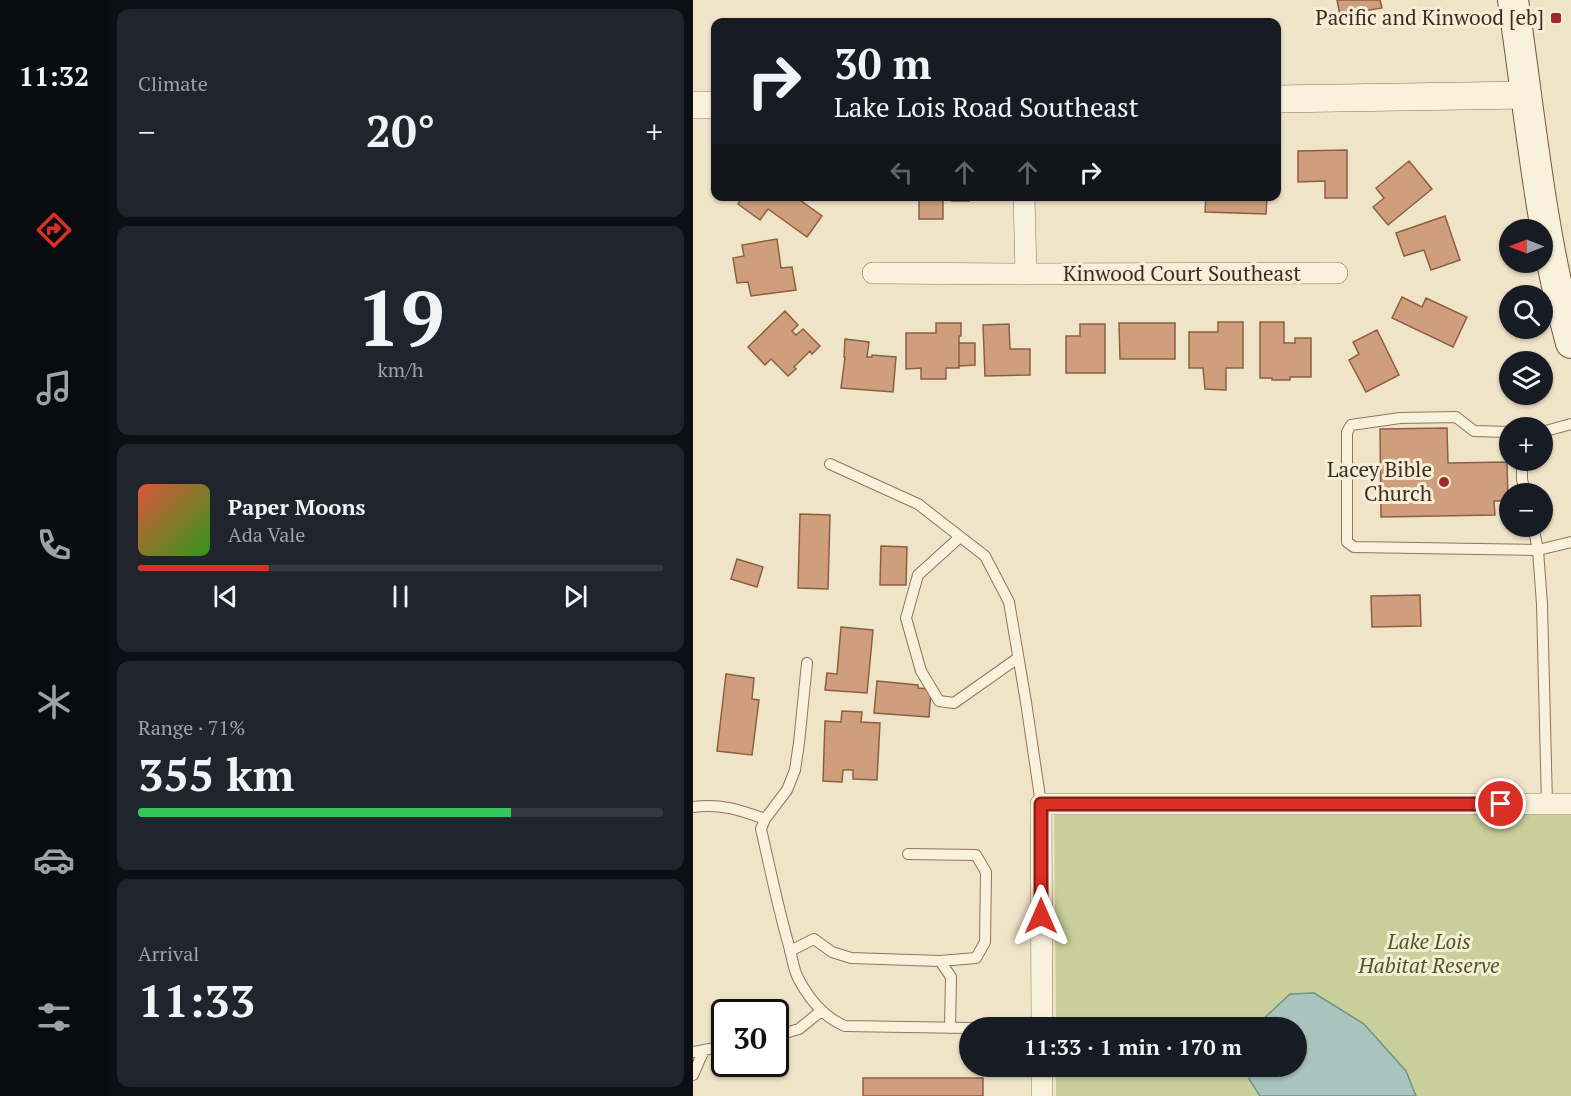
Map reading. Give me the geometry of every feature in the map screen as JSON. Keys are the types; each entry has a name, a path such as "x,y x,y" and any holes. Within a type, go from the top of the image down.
{"main road":[{"path":"1513,0 1555,281 1571,343"}],"street":[{"path":"1281,99 1526,95"},
{"path":"693,105 711,105"},
{"path":"1025,201 1026,274"},
{"name":"Kinwood Court Southeast","path":"873,273 1337,273"},
{"path":"1042,1017 1041,804 1571,804"},
{"path":"1042,1077 1042,1096"}],"lane":[{"path":"1499,432 1474,431 1456,417 1400,418 1351,425 1347,432 1347,542 1354,547 1538,550 1571,542"},
{"path":"1553,429 1571,424"},
{"path":"830,464 918,504 985,556 1009,602 1041,804"},
{"path":"960,537 918,575 911,594 906,618 921,671 939,701 954,703 1018,658"},
{"path":"1535,537 1542,604 1547,804"},
{"path":"807,663 795,770 787,790 765,819 761,829 797,976 821,1011 833,1021 845,1026 959,1028"},
{"path":"693,807 731,807 765,819"},
{"path":"790,951 814,939 832,952 851,958 940,961 977,958 985,942 986,872 977,855 908,854"},
{"path":"940,961 951,977 950,1028"},
{"path":"789,1032 799,1029 821,1011"},
{"path":"693,1075 699,1051"}],"green space":[{"name":"Lake Lois Habitat Reserve","path":"1571,809 1571,1096 1056,1096 1056,1077 1307,1077 1307,1017 1056,1017 1054,814"}],"water":[{"path":"1314,993 1364,1024 1406,1071 1416,1096 1260,1096 1249,1077 1307,1077 1307,1017 1265,1017 1290,994"}],"building":[{"path":"1337,0 1380,0 1382,8 1340,15"},
{"path":"1347,150 1347,198 1325,198 1325,181 1298,182 1298,151"},
{"path":"1409,161 1432,189 1388,225 1373,207 1384,198 1376,188"},
{"path":"740,201 801,201 822,216 807,237 768,209 760,220 738,204"},
{"path":"919,201 943,201 943,219 919,219"},
{"path":"1206,201 1267,201 1266,214 1205,212"},
{"path":"1445,216 1460,260 1431,270 1424,250 1404,256 1396,233"},
{"path":"777,239 781,268 792,267 796,290 751,296 748,282 737,283 733,258 744,256 742,245"},
{"path":"1402,297 1422,307 1426,298 1467,317 1453,347 1392,318"},
{"path":"785,311 798,325 792,331 796,335 803,329 820,346 812,354 810,351 788,376 771,359 765,365 748,347"},
{"path":"1218,322 1243,322 1243,368 1226,368 1226,390 1205,389 1203,368 1189,368 1189,332 1218,332"},
{"path":"1260,322 1284,322 1284,343 1295,343 1295,338 1311,338 1311,377 1290,377 1290,380 1260,378"},
{"path":"936,323 961,323 959,368 946,368 946,379 921,379 921,368 906,369 906,333 936,333"},
{"path":"1119,323 1175,323 1175,359 1120,359"},
{"path":"1009,324 1010,349 1030,349 1030,375 985,376 983,325"},
{"path":"1080,324 1105,324 1105,373 1066,373 1066,336 1080,336"},
{"path":"1377,330 1399,375 1366,392 1349,360 1359,354 1353,342"},
{"path":"845,339 869,342 867,357 872,357 872,355 896,357 893,392 841,388"},
{"path":"959,343 975,343 975,365 959,366"},
{"name":"Lacey Bible Church","path":"1447,428 1448,463 1499,462 1499,471 1507,471 1508,483 1499,483 1499,501 1494,501 1495,515 1381,517 1380,429"},
{"path":"800,514 830,515 828,589 798,588"},
{"path":"881,546 907,547 906,585 880,585"},
{"path":"737,559 763,567 757,587 731,579"},
{"path":"1420,595 1421,626 1372,627 1371,596"},
{"path":"841,627 873,630 867,693 825,690 827,673 837,674"},
{"path":"726,674 754,678 752,699 759,700 752,755 717,751"},
{"path":"877,681 918,685 918,688 931,689 929,717 874,713"},
{"path":"842,711 862,712 861,722 880,723 877,780 853,779 853,770 843,770 842,782 823,781 825,721 841,722"},
{"path":"863,1078 983,1078 983,1096 863,1096"}],"place":[{"name":"Pacific and Kinwood [eb]","path":"1556,18"},
{"name":"Lacey Bible Church","path":"1444,482"}],"route":[{"path":"1041,916 1041,804 1501,804"}]}
